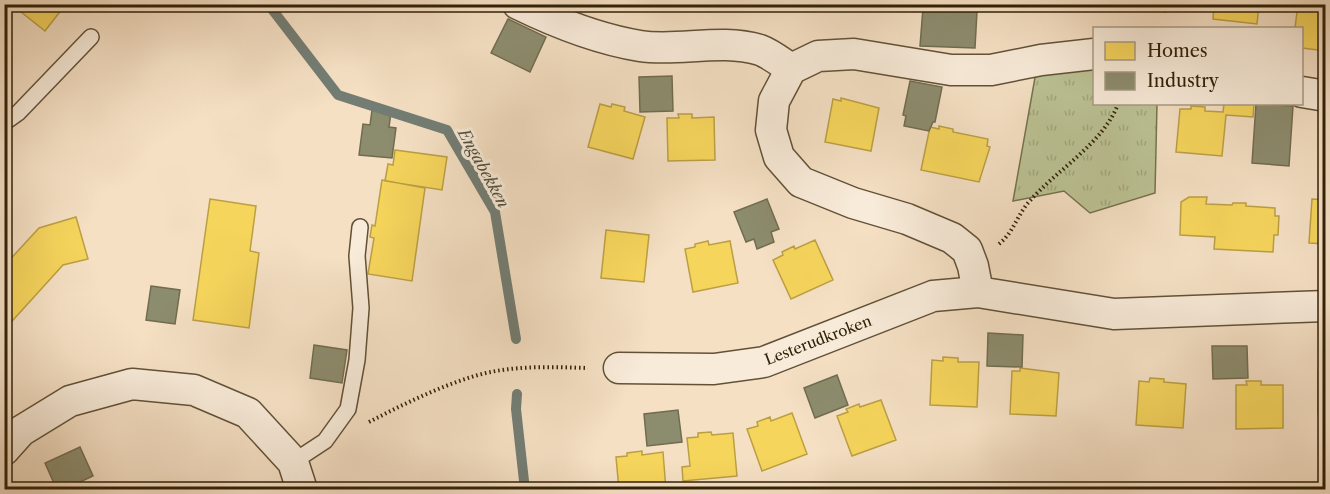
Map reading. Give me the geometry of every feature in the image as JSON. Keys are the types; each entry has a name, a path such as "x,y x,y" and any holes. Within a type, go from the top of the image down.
{"street":[{"path":"518,4 596,37 642,46 731,45 761,51 791,69"},
{"path":"976,279 967,250 952,238 907,219 852,203 801,183 779,158 771,130 774,100 791,69 818,56 854,54 951,70 990,70 1041,60 1093,54"},
{"path":"1303,92 1326,96"},
{"name":"Lesterudkroken","path":"619,368 714,369 764,362 976,279 1114,314 1326,306"},
{"path":"4,450 21,431 70,401 132,384 195,390 248,414 298,476"}],"lane":[{"path":"4,123 18,112 91,37"},
{"path":"298,476 348,409 357,360 361,308 357,256 360,227"}],"path":[{"path":"976,279 1008,237 1028,203 1073,161 1113,118 1118,105"},
{"path":"335,429 365,424 415,398 479,375 534,367 619,368"}],"green space":[{"path":"1093,62 1093,105 1157,105 1155,193 1090,213 1064,191 1013,201 1036,72"}],"building: Homes":[{"path":"11,4 66,4 45,31"},
{"path":"1123,4 1167,4 1166,12"},
{"path":"1214,4 1259,4 1257,24 1213,19"},
{"path":"1298,4 1326,4 1326,51 1303,48 1303,27 1295,27"},
{"path":"841,98 879,108 871,151 825,142 833,99 841,101"},
{"path":"600,104 625,107 624,111 645,117 633,159 588,147"},
{"path":"1224,105 1254,105 1253,117 1226,115 1222,156 1176,152 1180,109 1191,109 1191,106 1205,107 1205,111 1223,112"},
{"path":"678,114 692,114 692,118 714,117 715,160 668,161 667,118 679,118"},
{"path":"939,126 953,129 953,132 988,139 987,146 990,147 979,182 921,170 930,127 939,129"},
{"path":"395,150 447,157 442,190 385,181 388,164 393,165"},
{"path":"382,180 425,188 412,281 368,274 374,238 370,237 372,225 375,226"},
{"path":"1189,197 1207,197 1206,204 1246,203 1246,206 1275,208 1275,216 1279,216 1278,235 1274,235 1273,252 1214,249 1215,237 1180,235 1181,202"},
{"path":"210,199 256,206 250,251 259,253 249,328 193,320"},
{"path":"1312,199 1326,200 1326,244 1309,243"},
{"path":"76,217 88,259 63,265 4,330 4,266 39,228"},
{"path":"606,230 649,235 644,282 601,278"},
{"path":"815,240 833,280 791,299 773,260 794,246 795,249"},
{"path":"708,241 709,245 730,241 738,283 693,292 685,249"},
{"path":"943,357 958,358 958,362 979,362 977,407 930,405 932,360 943,361"},
{"path":"1020,368 1059,373 1056,416 1010,414 1012,371 1020,371"},
{"path":"1318,370 1326,370 1326,414 1318,414"},
{"path":"1150,378 1186,384 1183,428 1136,425 1139,381 1149,382"},
{"path":"1246,381 1261,381 1261,385 1283,385 1283,428 1236,429 1236,385 1247,385"},
{"path":"881,400 896,440 852,456 837,416 848,412 846,409 859,404 860,407"},
{"path":"792,413 807,454 762,471 747,429 758,426 757,422 770,417 771,421"},
{"path":"711,432 712,435 733,433 737,476 683,481 682,467 690,466 687,438 698,437 698,433"},
{"path":"642,451 642,455 663,452 666,490 619,490 616,457"}],"building: Industry":[{"path":"923,8 977,11 975,48 920,46"},
{"path":"508,19 546,37 530,72 491,53"},
{"path":"672,76 673,111 640,112 639,77"},
{"path":"910,81 942,87 935,122 929,131 904,126 906,116 903,115"},
{"path":"1256,105 1293,106 1289,166 1252,163"},
{"path":"372,110 391,113 389,127 396,128 392,158 359,155 363,124 370,125"},
{"path":"767,199 779,229 771,232 774,242 757,249 754,239 746,242 734,212"},
{"path":"151,286 180,290 175,324 146,320"},
{"path":"988,333 1023,335 1022,367 987,366"},
{"path":"314,345 347,350 342,383 310,378"},
{"path":"1212,346 1247,346 1248,378 1213,379"},
{"path":"837,375 848,405 815,418 804,388"},
{"path":"678,410 682,442 647,446 644,414"},
{"path":"80,447 93,476 63,490 57,490 45,463"}],"waterway":[{"name":"Engabekken","path":"268,4 338,95 447,130 495,212 516,339"},
{"name":"Engabekken","path":"517,394 516,409 525,490"}]}
